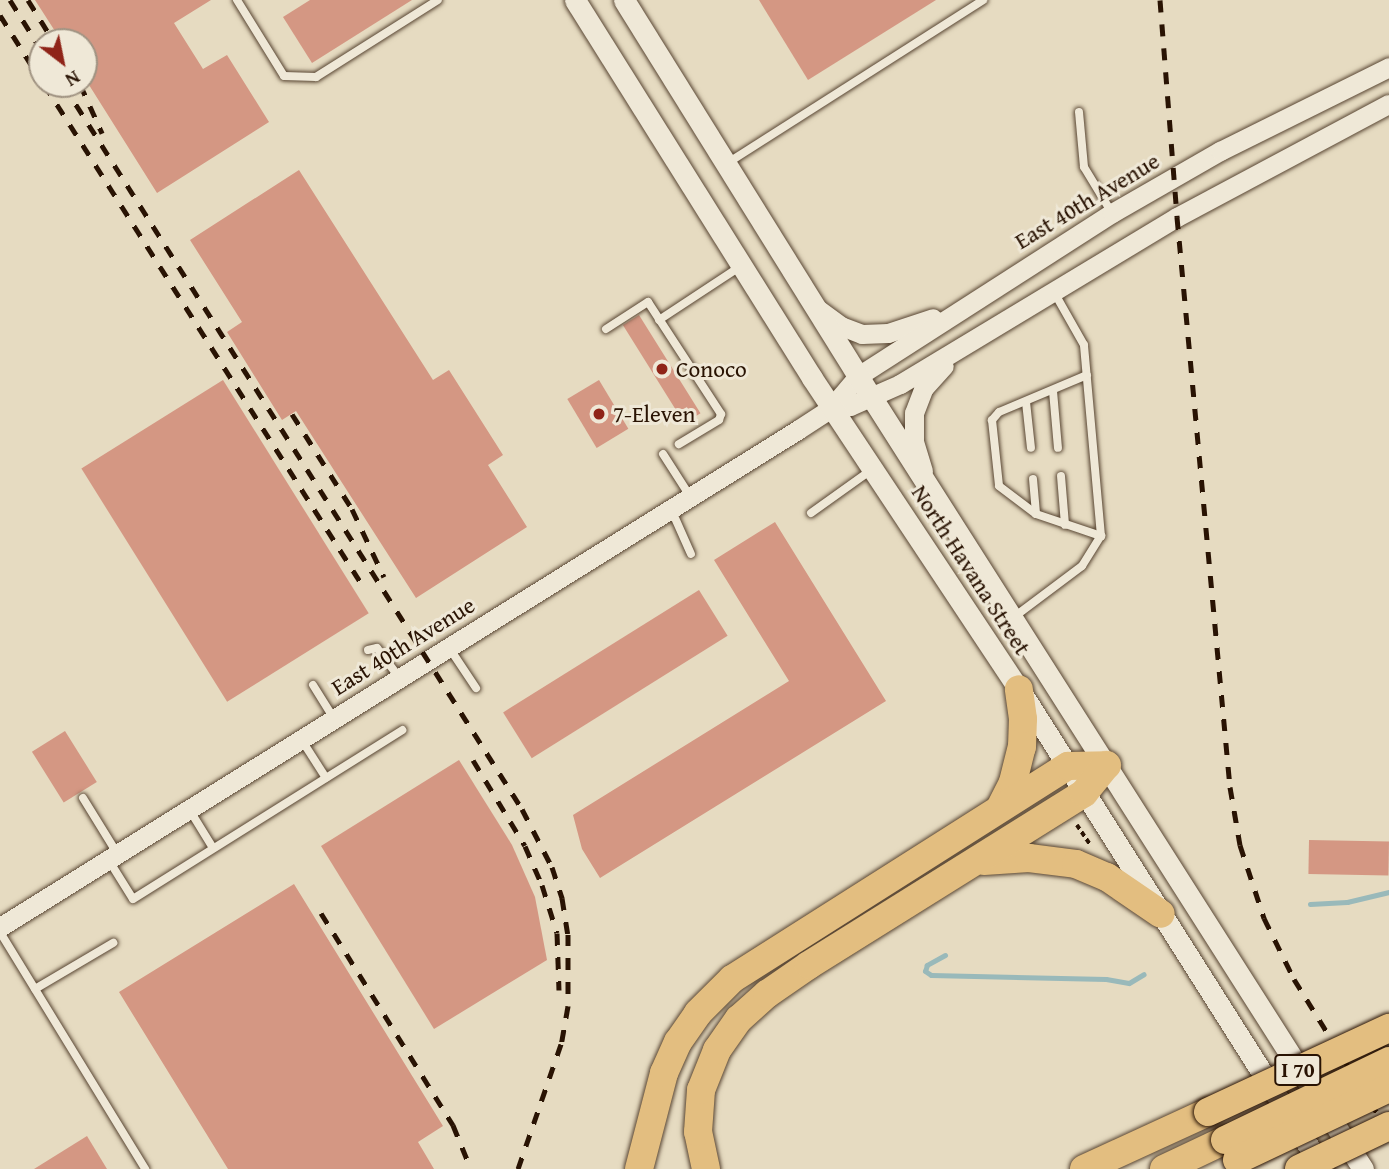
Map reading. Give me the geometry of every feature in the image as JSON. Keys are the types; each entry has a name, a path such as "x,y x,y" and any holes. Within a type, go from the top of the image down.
{"highway":[{"path":"1000,808 1013,782 1022,747 1023,719 1018,690"},
{"path":"639,1169 664,1073 678,1042 715,995 761,960 1068,766 1107,765"},
{"path":"706,1169 698,1132 701,1090 717,1050 739,1019 798,973 977,861 1078,805 1107,765"},
{"path":"977,861 1037,858 1076,864 1122,885 1161,915"},
{"name":"I 70","path":"1084,1169 1389,1028"},
{"path":"1227,1156 1389,1062"},
{"path":"1164,1169 1227,1156 1389,1088"},
{"path":"1299,1169 1389,1126"}],"main road":[{"name":"North Havana Street","path":"575,0 831,408 1068,766 1078,805 1161,915 1323,1169"},
{"name":"North Havana Street","path":"624,0 930,490 1014,617 1363,1169"}],"street":[{"name":"East 40th Avenue","path":"0,929 831,408 858,376 1112,213 1220,151 1389,67"},
{"name":"East 40th Avenue","path":"831,408 850,406 872,398 969,345 1209,199 1389,104"},
{"path":"815,306 841,327 862,334 888,333 964,307"},
{"path":"930,490 914,441 914,414 923,389 930,379 969,345"}],"lane":[{"path":"237,0 284,76 316,77 438,0"},
{"path":"726,164 984,0"},
{"path":"1079,111 1084,167 1112,213"},
{"path":"659,320 741,266"},
{"path":"1014,617 1082,566 1101,536 1084,345 1054,292"},
{"path":"606,329 646,303 721,415 719,421 679,444"},
{"path":"1087,376 999,412 992,421 999,486 1036,514 1101,536"},
{"path":"1053,391 1058,448"},
{"path":"1026,402 1031,448"},
{"path":"663,454 691,497"},
{"path":"811,513 873,469"},
{"path":"1060,476 1065,525"},
{"path":"1033,479 1036,514"},
{"path":"671,509 691,554"},
{"path":"448,646 475,688"},
{"path":"368,650 377,648 399,677"},
{"path":"313,685 334,718"},
{"path":"83,798 133,899 401,730"},
{"path":"301,738 326,778"},
{"path":"189,809 213,848"},
{"path":"0,929 145,1169"},
{"path":"35,989 113,943"}],"path":[{"path":"1078,805 1091,846"}],"building":[{"path":"35,0 211,0 174,23 203,69 227,55 269,122 157,193 97,98 98,28 53,28"},
{"path":"310,0 412,0 312,63 283,17"},
{"path":"759,0 936,0 808,80"},
{"path":"299,170 433,380 449,370 503,455 488,465 527,527 416,598 296,411 282,420 227,332 242,322 190,240"},
{"name":"Conoco","path":"639,315 700,413 684,423 623,325"},
{"path":"223,380 369,613 227,702 81,468"},
{"name":"7-Eleven","path":"599,380 628,429 597,448 567,399"},
{"path":"775,522 886,701 600,878 582,849 573,815 789,681 714,560"},
{"path":"699,590 728,636 532,758 503,712"},
{"path":"65,731 97,782 64,803 32,752"},
{"path":"459,760 512,845 535,897 547,960 434,1029 321,846"},
{"path":"1309,840 1389,841 1388,875 1308,874"},
{"path":"294,884 443,1126 418,1142 434,1169 228,1169 119,992"},
{"path":"87,1136 107,1169 34,1169"}],"waterway":[{"path":"1310,904 1347,902 1389,892"},
{"path":"945,955 927,965 925,971 931,975 1106,979 1129,983 1144,974"}],"railway":[{"path":"10,0 28,29"},
{"path":"28,0 45,28"},
{"path":"1160,0 1177,217 1230,787 1240,845 1264,918 1294,979 1389,1132"},
{"path":"0,15 28,60"},
{"path":"53,98 361,583"},
{"path":"72,98 522,809 552,867 562,898 568,934 568,1006 561,1044 518,1169"},
{"path":"86,98 102,133"},
{"path":"292,414 352,509 384,577"},
{"path":"473,760 525,846 542,885 557,933 559,990"},
{"path":"321,913 453,1125 471,1169"}],"place":[{"name":"Conoco","path":"662,369"},
{"name":"7-Eleven","path":"599,414"}]}
